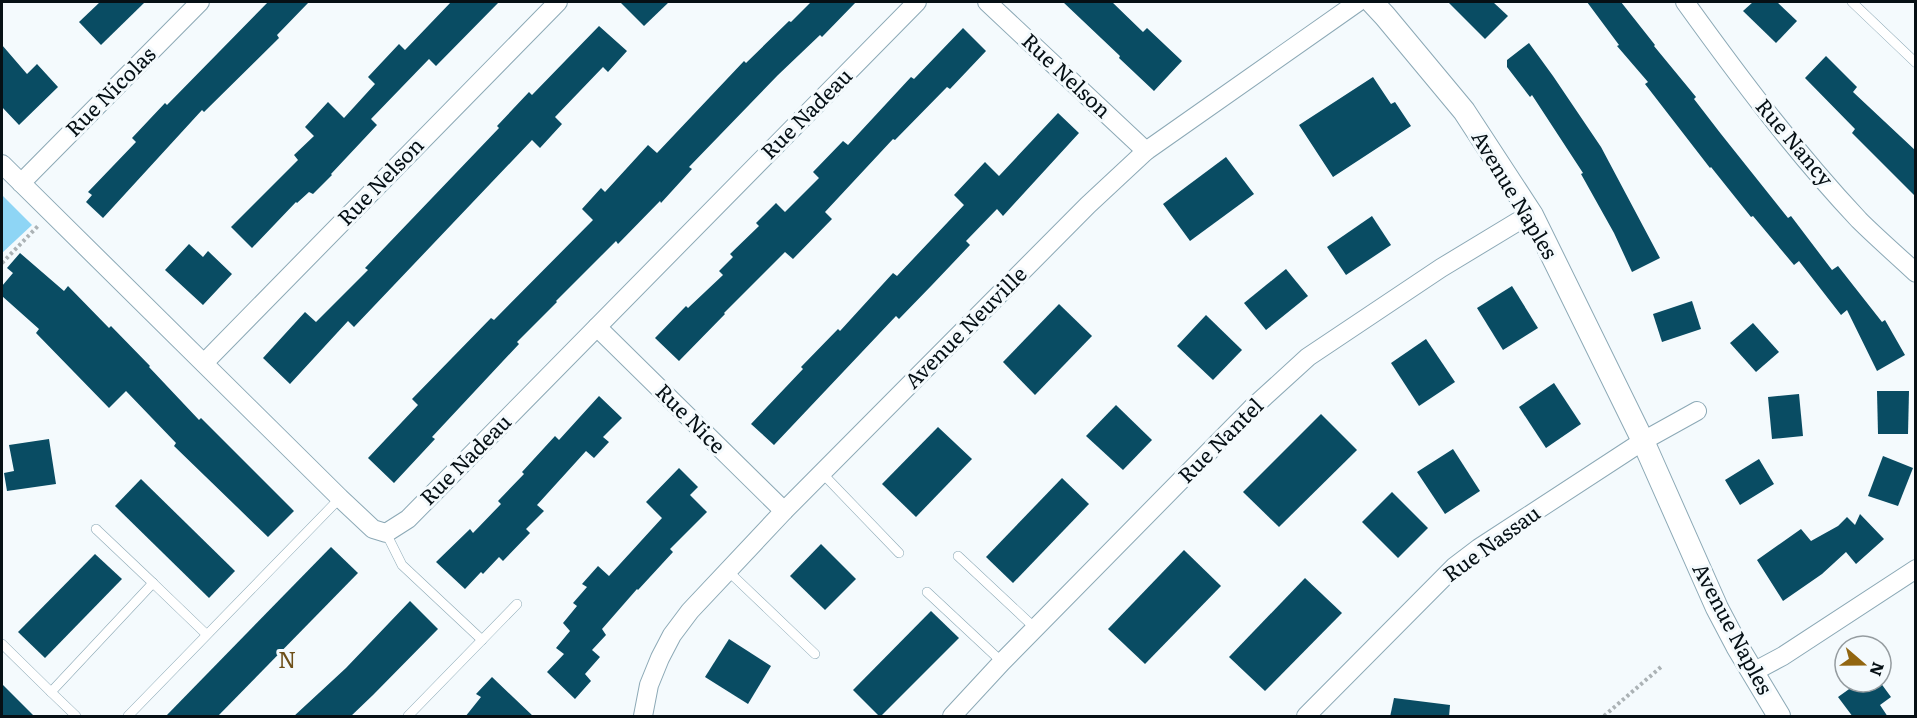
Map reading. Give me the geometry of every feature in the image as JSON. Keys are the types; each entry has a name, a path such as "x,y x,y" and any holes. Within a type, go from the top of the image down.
{"street":[{"name":"Rue Nicolas","path":"21,183 199,2"},
{"name":"Rue Nelson","path":"204,363 558,2"},
{"name":"Rue Nadeau","path":"386,533 408,519 917,2"},
{"name":"Rue Nelson","path":"987,2 1146,151"},
{"name":"Avenue Neuville","path":"643,717 650,686 672,635 690,611 784,511 1088,205 1146,151 1358,2"},
{"name":"Avenue Naples","path":"1371,2 1464,111 1532,215 1642,441 1703,580 1728,629 1779,717"},
{"name":"Rue Nancy","path":"1685,2 1796,149 1860,220 1916,273"},
{"path":"2,164 340,498 373,529 386,533"},
{"name":"Rue Nantel","path":"952,717 1002,662 1251,409 1308,357 1441,268 1532,215"},
{"name":"Rue Nice","path":"597,327 784,511"},
{"path":"1642,441 1696,411"},
{"name":"Rue Nassau","path":"1306,717 1454,567 1479,548 1642,441"},
{"path":"1753,672 1783,656 1916,569"}],"lane":[{"path":"1852,2 1916,63"},
{"path":"822,473 899,553"},
{"path":"128,717 340,498"},
{"path":"96,529 206,634"},
{"path":"386,533 402,565 482,640"},
{"path":"958,556 1036,628"},
{"path":"728,571 815,654"},
{"path":"51,692 153,583"},
{"path":"927,592 1002,662"},
{"path":"408,717 517,604"},
{"path":"2,644 76,717"}],"path":[{"path":"2,262 38,226 49,211"},
{"path":"1604,717 1661,667"}],"shaded area":[{"path":"2,195 32,225 2,253"}],"building":[{"path":"100,2 145,2 101,45 79,22"},
{"path":"268,2 309,2 277,35 279,38 204,112 202,110 103,218 86,202 92,195 88,192 136,142 132,138 165,103 167,105"},
{"path":"451,2 499,2 436,66 429,59 371,119 377,125 332,175 313,194 309,192 296,202 252,248 231,227 298,160 294,155 314,136 305,127 328,102 344,118 375,84 368,77 399,44 405,50"},
{"path":"620,2 669,2 644,26"},
{"path":"811,2 856,2 822,37 820,35 778,75 689,167 692,169 661,203 660,201 618,244 616,241 556,301 432,437 435,439 394,483 368,458 418,405 412,399 491,318 494,320 593,220 582,209 601,188 605,192 648,145 657,153 744,61 746,63"},
{"path":"1063,2 1112,2 1143,32 1147,28 1182,61 1154,91"},
{"path":"1448,2 1493,2 1508,16 1485,39"},
{"path":"1587,2 1621,2 1788,218 1791,216 1832,270 1838,266 1882,322 1885,320 1905,355 1877,371 1847,310 1841,315 1799,261 1794,265 1753,216 1751,217 1645,84 1648,82 1617,46 1619,45"},
{"path":"1753,2 1777,2 1797,21 1776,43 1743,11"},
{"path":"599,26 627,51 608,72 603,67 555,117 562,124 540,148 532,140 354,327 348,321 290,384 263,358 305,312 316,322 368,270 365,268 499,128 497,126 529,92 532,95"},
{"path":"963,28 986,51 950,89 947,87 895,140 893,139 825,212 832,219 793,259 785,252 679,361 655,338 686,306 688,308 723,275 719,271 733,257 730,254 759,226 756,223 776,203 785,212 819,178 813,172 843,141 848,145 911,77 914,79"},
{"path":"1529,43 1601,147 1660,258 1632,272 1614,233 1581,174 1583,173 1532,95 1530,97 1507,67 1507,60"},
{"path":"2,45 27,74 37,64 58,87 19,125 2,107"},
{"path":"1826,56 1857,87 1853,92 1916,151 1916,197 1852,133 1855,129 1805,78"},
{"path":"1373,77 1391,104 1395,102 1411,126 1333,177 1299,125"},
{"path":"1058,113 1079,133 1003,216 997,209 966,241 970,245 899,319 896,316 774,445 751,424 803,369 801,367 838,329 840,331 893,273 897,276 964,205 954,195 985,162 999,176"},
{"path":"1226,157 1254,194 1190,241 1163,204"},
{"path":"1372,216 1391,245 1346,275 1327,247"},
{"path":"189,244 203,257 208,251 232,274 203,305 165,270"},
{"path":"20,253 64,291 68,286 109,328 111,326 199,420 201,418 294,511 268,537 174,446 176,443 126,391 109,408 36,333 39,329 2,296 2,286 13,273 7,268"},
{"path":"1286,269 1308,296 1266,330 1244,303"},
{"path":"1512,286 1538,328 1503,350 1477,308"},
{"path":"1692,301 1701,329 1662,342 1653,314"},
{"path":"1059,304 1092,336 1035,395 1003,362"},
{"path":"1206,315 1242,350 1213,380 1177,346"},
{"path":"1753,323 1779,352 1756,372 1730,343"},
{"path":"1426,339 1455,382 1419,406 1391,363"},
{"path":"1554,383 1581,424 1546,448 1519,407"},
{"path":"1877,391 1909,391 1908,434 1878,434"},
{"path":"1799,394 1803,436 1772,439 1768,397"},
{"path":"599,396 622,418 603,437 609,442 594,458 586,451 537,505 544,511 526,529 530,533 503,561 499,557 465,589 436,562 470,529 473,533 501,504 498,501 555,436 559,440"},
{"path":"1116,405 1152,440 1123,470 1086,436"},
{"path":"1321,414 1357,450 1279,527 1243,492"},
{"path":"938,427 972,459 916,517 882,484"},
{"path":"49,439 56,484 7,491 4,473 14,471 9,445"},
{"path":"1453,449 1480,491 1445,514 1417,472"},
{"path":"1883,456 1913,468 1898,506 1868,496"},
{"path":"1759,459 1774,484 1740,505 1725,480"},
{"path":"679,468 698,487 690,495 707,512 670,549 673,552 602,629 606,635 592,650 600,657 585,674 591,681 575,699 547,672 564,654 556,648 570,631 563,623 577,606 573,603 587,587 582,584 598,566 609,576 662,518 646,502"},
{"path":"1062,478 1089,504 1013,583 986,557"},
{"path":"141,479 235,571 209,598 115,506"},
{"path":"1392,492 1428,528 1398,558 1362,522"},
{"path":"1860,514 1884,539 1856,564 1846,552 1822,574 1783,601 1757,560 1801,529 1811,541 1838,526 1847,517 1855,525"},
{"path":"821,544 856,579 825,610 790,576"},
{"path":"331,547 358,573 217,717 165,717"},
{"path":"1184,550 1221,586 1145,664 1108,629"},
{"path":"95,554 122,579 45,658 18,632"},
{"path":"1305,578 1342,613 1265,691 1229,657"},
{"path":"410,601 438,629 373,695 350,717 293,717 346,668"},
{"path":"931,611 959,638 880,717 853,690"},
{"path":"729,639 771,666 748,704 705,677"},
{"path":"492,677 534,717 465,717 481,697 476,694"},
{"path":"2,684 35,717 2,717"},
{"path":"1842,694 1889,694 1891,697 1880,705 1888,717 1853,717 1838,697"},
{"path":"1394,698 1450,705 1449,717 1390,717"}],"district":[{"name":"N","path":"288,660"}]}
